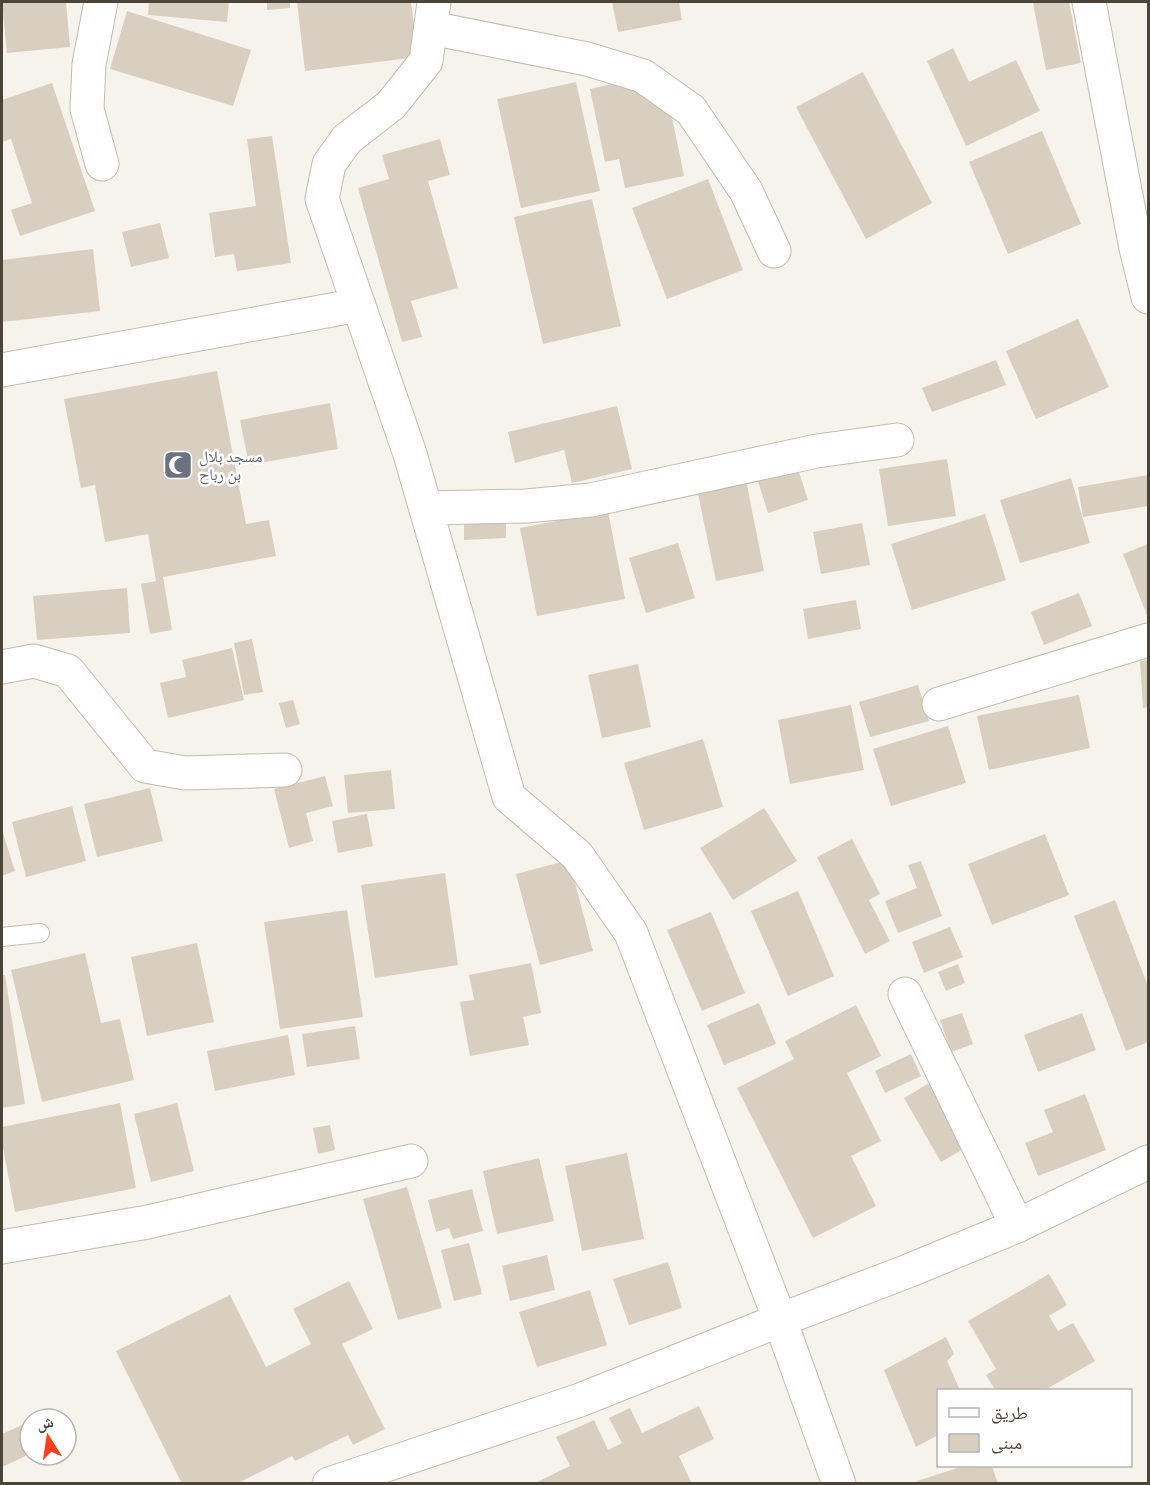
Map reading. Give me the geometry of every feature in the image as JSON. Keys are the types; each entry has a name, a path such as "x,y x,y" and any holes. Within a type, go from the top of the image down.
{"street":[{"path":"101,2 89,64 87,109 102,164"},
{"path":"1089,2 1136,248 1149,297"},
{"path":"774,251 746,190 691,110 643,76 432,15 426,61 391,105 347,139 329,164 322,200 410,454 509,797 577,855 631,933 780,1320 839,1484"},
{"path":"2,370 359,305"},
{"path":"426,508 526,506 591,500 817,451 897,440"},
{"path":"939,704 1149,640"},
{"path":"2,667 34,661 68,671 145,766 185,773 285,770"},
{"path":"905,994 1017,1226"},
{"path":"2,1247 148,1222 411,1161"},
{"path":"329,1484 580,1400 1017,1226 1149,1162"}],"lane":[{"path":"2,937 40,933"}],"building":[{"path":"2,2 66,2 70,47 7,53"},
{"path":"149,2 229,2 227,22 148,15"},
{"path":"267,2 290,2 290,8 267,10"},
{"path":"297,2 411,2 418,57 305,71"},
{"path":"612,2 679,2 682,20 618,32"},
{"path":"1069,2 1081,63 1046,70 1033,3"},
{"path":"127,11 251,50 233,106 110,69"},
{"path":"953,48 969,82 1016,60 1040,111 966,146 927,61"},
{"path":"863,72 932,203 866,239 796,107"},
{"path":"625,81 671,112 684,176 625,188 619,159 605,162 590,89"},
{"path":"576,82 600,191 521,208 497,99"},
{"path":"52,83 95,211 20,236 11,210 32,203 11,139 2,142 2,100"},
{"path":"1042,131 1081,224 1008,254 969,162"},
{"path":"272,136 291,263 237,271 234,254 215,257 209,213 256,206 247,139"},
{"path":"440,139 450,175 428,181 458,288 411,301 422,337 402,342 358,188 389,179 382,155"},
{"path":"708,179 743,270 667,299 632,208"},
{"path":"592,199 621,326 543,344 514,217"},
{"path":"160,223 169,258 131,267 122,232"},
{"path":"93,249 100,311 2,322 2,260"},
{"path":"1078,319 1109,387 1036,419 1006,351"},
{"path":"996,360 1006,385 932,412 922,388"},
{"path":"217,371 246,524 269,520 276,556 163,577 172,630 150,634 141,584 156,581 148,534 105,542 95,485 81,488 64,399"},
{"path":"330,403 338,449 249,465 240,420"},
{"path":"617,406 632,469 572,483 564,450 515,463 508,432"},
{"path":"947,459 956,516 888,526 879,469"},
{"path":"795,460 808,500 768,513 755,472"},
{"path":"1148,475 1148,506 1083,517 1078,487"},
{"path":"1071,478 1090,543 1020,563 1000,500"},
{"path":"746,480 764,571 716,581 697,489"},
{"path":"608,511 625,599 537,616 520,528"},
{"path":"985,514 1006,580 912,610 891,544"},
{"path":"506,522 506,538 464,540 464,523"},
{"path":"862,523 870,565 821,574 813,532"},
{"path":"678,543 695,598 646,613 629,558"},
{"path":"1148,544 1148,618 1123,554"},
{"path":"127,588 130,633 37,640 33,596"},
{"path":"1079,593 1092,626 1044,645 1031,612"},
{"path":"856,600 861,629 808,639 803,609"},
{"path":"252,639 263,692 244,695 234,643"},
{"path":"232,648 244,700 168,718 160,683 186,677 182,660"},
{"path":"1148,660 1148,707 1143,708 1140,661"},
{"path":"638,664 651,727 602,738 588,675"},
{"path":"918,685 929,721 870,737 859,702"},
{"path":"1079,695 1090,748 989,770 977,716"},
{"path":"293,700 300,724 286,728 279,703"},
{"path":"851,705 864,770 790,784 778,720"},
{"path":"948,726 966,783 891,806 873,749"},
{"path":"703,739 723,807 644,830 624,763"},
{"path":"391,770 395,809 348,813 344,775"},
{"path":"325,776 333,806 306,813 313,841 289,848 274,789"},
{"path":"150,788 163,841 97,857 84,804"},
{"path":"72,806 86,861 26,877 12,822"},
{"path":"764,808 797,861 733,900 700,848"},
{"path":"367,814 373,846 338,853 332,821"},
{"path":"2,830 15,871 2,876"},
{"path":"1045,834 1069,895 992,925 968,864"},
{"path":"852,839 880,894 869,900 890,941 865,954 817,857"},
{"path":"569,860 593,951 540,965 516,874"},
{"path":"921,861 942,916 898,933 885,901 917,888 908,865"},
{"path":"445,873 458,965 375,978 361,885"},
{"path":"798,891 834,976 788,996 751,911"},
{"path":"1115,900 1148,986 1148,1042 1126,1051 1074,916"},
{"path":"347,910 363,1017 280,1029 264,922"},
{"path":"711,912 745,993 702,1011 667,930"},
{"path":"950,927 963,957 924,973 912,942"},
{"path":"197,943 214,1022 147,1036 131,957"},
{"path":"85,953 101,1023 120,1019 134,1080 42,1102 11,970"},
{"path":"531,963 541,1013 523,1017 529,1045 470,1056 460,1002 474,1000 469,975"},
{"path":"958,964 965,983 946,991 938,972"},
{"path":"2,975 5,975 25,1104 2,1108"},
{"path":"759,1003 776,1044 724,1065 707,1025"},
{"path":"856,1005 881,1056 847,1073 881,1141 851,1156 876,1206 813,1238 737,1088 794,1059 785,1041"},
{"path":"962,1013 973,1044 951,1052 940,1020"},
{"path":"1082,1013 1096,1050 1038,1072 1024,1035"},
{"path":"355,1026 360,1059 307,1067 302,1034"},
{"path":"288,1035 295,1075 215,1091 207,1051"},
{"path":"911,1054 921,1076 885,1093 875,1071"},
{"path":"936,1079 974,1143 941,1162 904,1098"},
{"path":"1085,1094 1106,1150 1038,1176 1025,1143 1053,1132 1044,1110"},
{"path":"120,1103 136,1188 15,1212 2,1142 2,1127"},
{"path":"177,1103 194,1171 151,1182 134,1114"},
{"path":"330,1125 335,1150 318,1154 313,1128"},
{"path":"627,1153 644,1239 582,1251 565,1166"},
{"path":"539,1158 554,1221 497,1234 483,1171"},
{"path":"407,1187 442,1308 398,1320 363,1199"},
{"path":"472,1189 483,1231 453,1239 449,1228 436,1232 428,1200"},
{"path":"469,1243 482,1294 454,1301 441,1250"},
{"path":"547,1255 555,1290 510,1301 502,1266"},
{"path":"668,1262 682,1308 629,1325 613,1279"},
{"path":"1049,1274 1067,1305 1049,1316 1058,1331 1073,1323 1095,1361 1047,1389 994,1389 986,1375 996,1369 968,1321"},
{"path":"349,1281 373,1329 342,1344 385,1429 353,1445 348,1435 295,1461 292,1456 236,1484 182,1484 116,1351 230,1295 266,1367 311,1344 293,1309"},
{"path":"590,1290 607,1345 537,1367 519,1312"},
{"path":"946,1337 954,1354 947,1361 960,1389 937,1389 937,1436 916,1447 884,1370"},
{"path":"699,1406 714,1439 679,1456 691,1482 689,1484 533,1484 570,1466 556,1437 594,1420 608,1450 622,1443 609,1418 630,1408 642,1433"},
{"path":"18,1427 18,1460 2,1467 2,1434"},
{"path":"961,1467 992,1467 998,1484 918,1484 917,1481"}],"place":[{"name":"مسجد بلال بن رباح","path":"178,465"}]}
